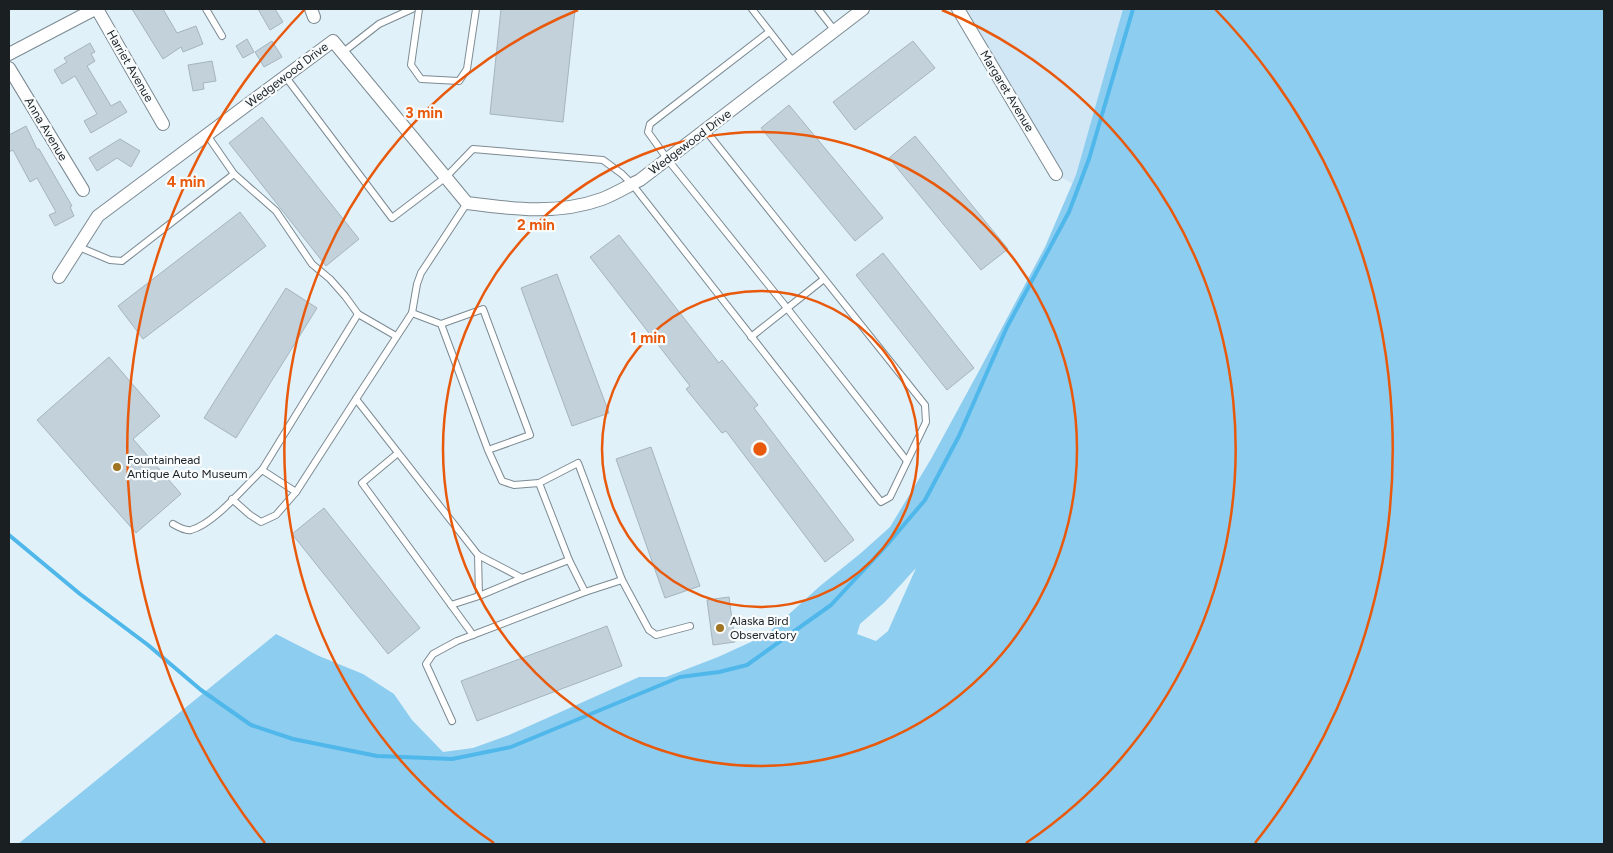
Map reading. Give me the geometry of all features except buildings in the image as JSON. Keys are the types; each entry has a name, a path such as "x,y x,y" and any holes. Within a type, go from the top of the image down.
{"street":[{"path":"9,54 96,9"},
{"name":"Harriet Avenue","path":"96,9 163,124"},
{"name":"Wedgewood Drive","path":"59,277 98,216 333,40 467,203 530,210 573,208 603,199 632,184 668,160 863,9"},
{"name":"Margaret Avenue","path":"958,9 1056,174"},
{"name":"Anna Avenue","path":"9,68 83,190"}],"lane":[{"path":"206,9 222,36"},
{"path":"342,53 379,24 412,9"},
{"path":"419,9 411,65 421,79 459,81 467,69 476,9"},
{"path":"752,9 794,63"},
{"path":"818,9 835,31"},
{"path":"769,32 650,124 648,132 668,160 907,461"},
{"path":"285,76 392,218 446,177 473,149 603,160 632,184 881,502 890,497 926,422 925,405 706,131"},
{"path":"206,135 234,174 276,211 312,264 345,296 358,314 396,336"},
{"path":"79,247 110,260 122,261 234,174"},
{"path":"232,498 250,515 261,522 276,516 296,492 412,313 417,284 421,274 467,203"},
{"path":"751,337 824,279"},
{"path":"412,313 442,324 483,309 530,435 488,450"},
{"path":"173,524 178,528 190,530 212,519 262,470 358,314"},
{"path":"442,324 488,450 502,481 514,485 539,483 578,463 622,580 649,630 656,635 690,626"},
{"path":"356,399 478,555 522,578"},
{"path":"398,453 362,483 473,635"},
{"path":"262,470 296,492"},
{"path":"539,483 569,560 585,592"},
{"path":"478,555 479,596"},
{"path":"451,605 479,596 569,560"},
{"path":"452,721 426,664 433,654 457,641 585,592 622,580"}],"shaded area":[{"path":"958,9 1133,9 1079,188 1056,174"},
{"path":"1123,9 1604,9 1604,844 18,844 276,634 319,656 363,674 394,694 412,720 443,752 473,748 509,735 639,677 666,677 718,657 766,635 890,527 931,459 1045,247 1076,175","holes":["916,568 888,631 876,641 857,634 860,624 885,602"]}],"waterway":[{"path":"9,535 80,594 148,645 201,690 251,725 293,739 377,756 452,759 511,747 680,677 719,672 747,665 831,605 885,547 925,500 959,436 1007,327 1069,212 1089,159 1133,9"}],"place":[{"name":"Fountainhead Antique Auto Museum","path":"117,467"},
{"name":"Alaska Bird Observatory","path":"720,628"}]}
